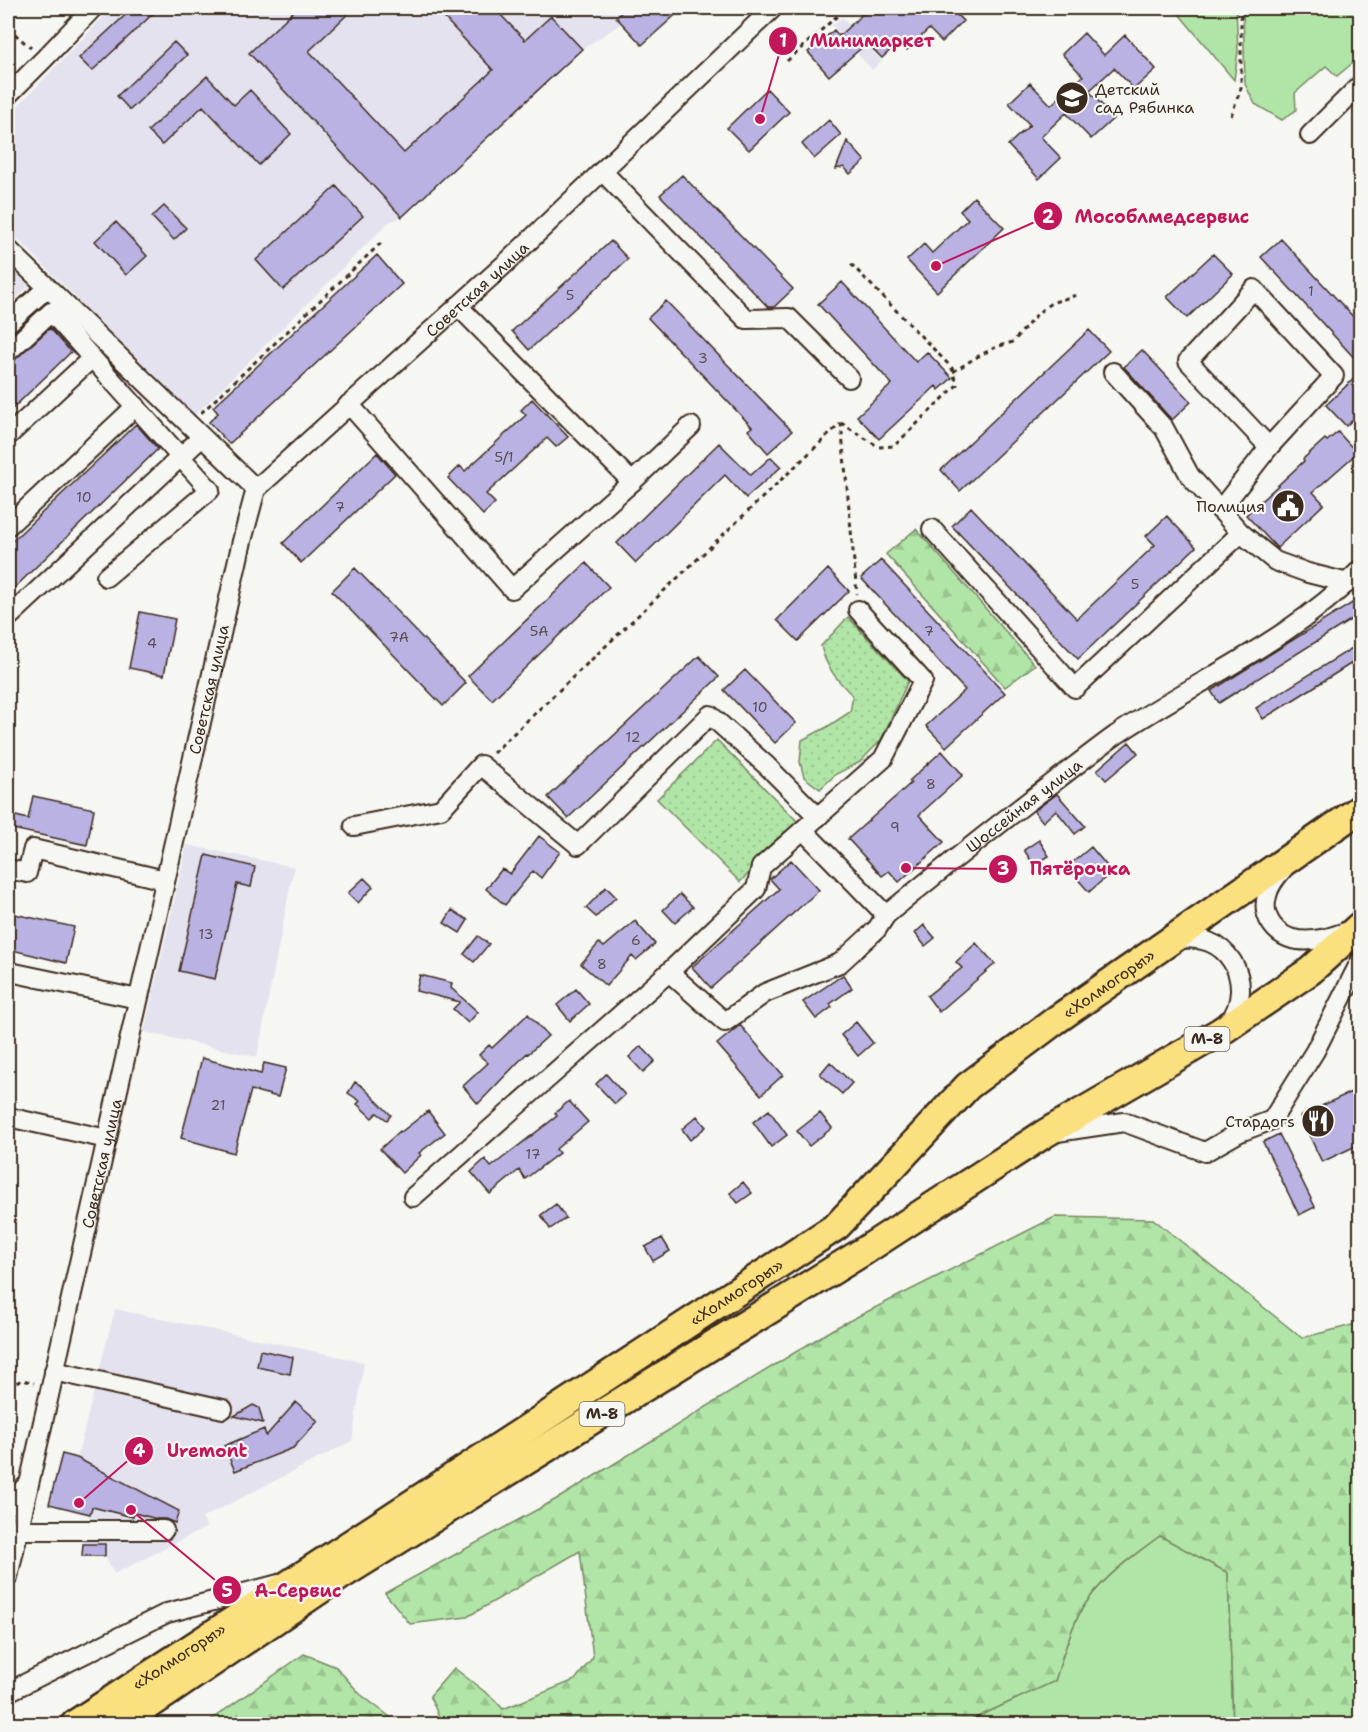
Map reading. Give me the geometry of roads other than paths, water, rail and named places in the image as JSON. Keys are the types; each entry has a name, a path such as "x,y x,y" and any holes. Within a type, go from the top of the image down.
{"highway":[{"name":"«Холмогоры»","path":"75,1725 837,1226 968,1086 1056,1020 1360,809"},
{"name":"«Холмогоры»","path":"121,1725 340,1576 864,1251 1044,1134 1220,1032 1310,971 1360,927"}],"street":[{"path":"8,95 93,8"},
{"name":"Советская улица","path":"8,1577 242,541 256,489 506,263 773,8"},
{"path":"1310,135 1360,85"},
{"path":"602,171 746,319 789,318 849,378"},
{"path":"8,249 256,489"},
{"path":"8,323 47,288"},
{"path":"1220,510 1269,447 1334,376 1254,289 1188,361 1269,447"},
{"path":"459,306 632,482"},
{"path":"8,352 51,312 210,490 106,577"},
{"path":"8,436 92,358"},
{"path":"1113,372 1164,428 1190,476 1241,533 1275,561 1308,573 1354,576"},
{"path":"349,404 512,589 691,426"},
{"path":"8,526 136,406"},
{"path":"8,618 202,437"},
{"path":"932,529 1075,688 1241,533"},
{"name":"Шоссейная улица","path":"669,972 725,1022 765,993 840,963 877,929 886,915 992,829 1115,736 1280,636 1354,576"},
{"path":"413,1197 669,972 756,890 761,867 884,759 923,681 858,610"},
{"path":"354,826 441,809 481,765 578,845 710,715 767,766 818,817"},
{"path":"803,830 886,915"},
{"path":"8,869 27,873 33,849 165,880"},
{"path":"1297,853 1275,878 1267,895 1266,909 1269,921 1276,930 1297,940 1312,940 1328,938 1360,927"},
{"path":"1160,948 1181,939 1204,940 1224,951 1231,960 1240,981 1241,992 1235,1014 1220,1032"},
{"path":"1044,1134 1124,1122 1205,1152 1240,1132 1272,1120 1315,1051 1360,962"},
{"path":"10,972 138,999"},
{"path":"8,1117 106,1139"},
{"path":"52,1379 224,1409"},
{"path":"8,1496 29,1482"},
{"path":"8,1505 29,1482"},
{"path":"18,1530 164,1530"},
{"path":"8,1692 167,1613 295,1579"}],"place":[{"name":"Детский сад Рябинка","path":"1072,98"},
{"name":"Минимаркет","path":"760,119"},
{"name":"Мособлмедсервис","path":"936,266"},
{"name":"Полиция","path":"1288,506"},
{"name":"Пятёрочка","path":"906,868"},
{"name":"Стардогs","path":"1318,1121"},
{"name":"Uremont","path":"79,1503"},
{"name":"А-Сервис","path":"131,1510"}]}
